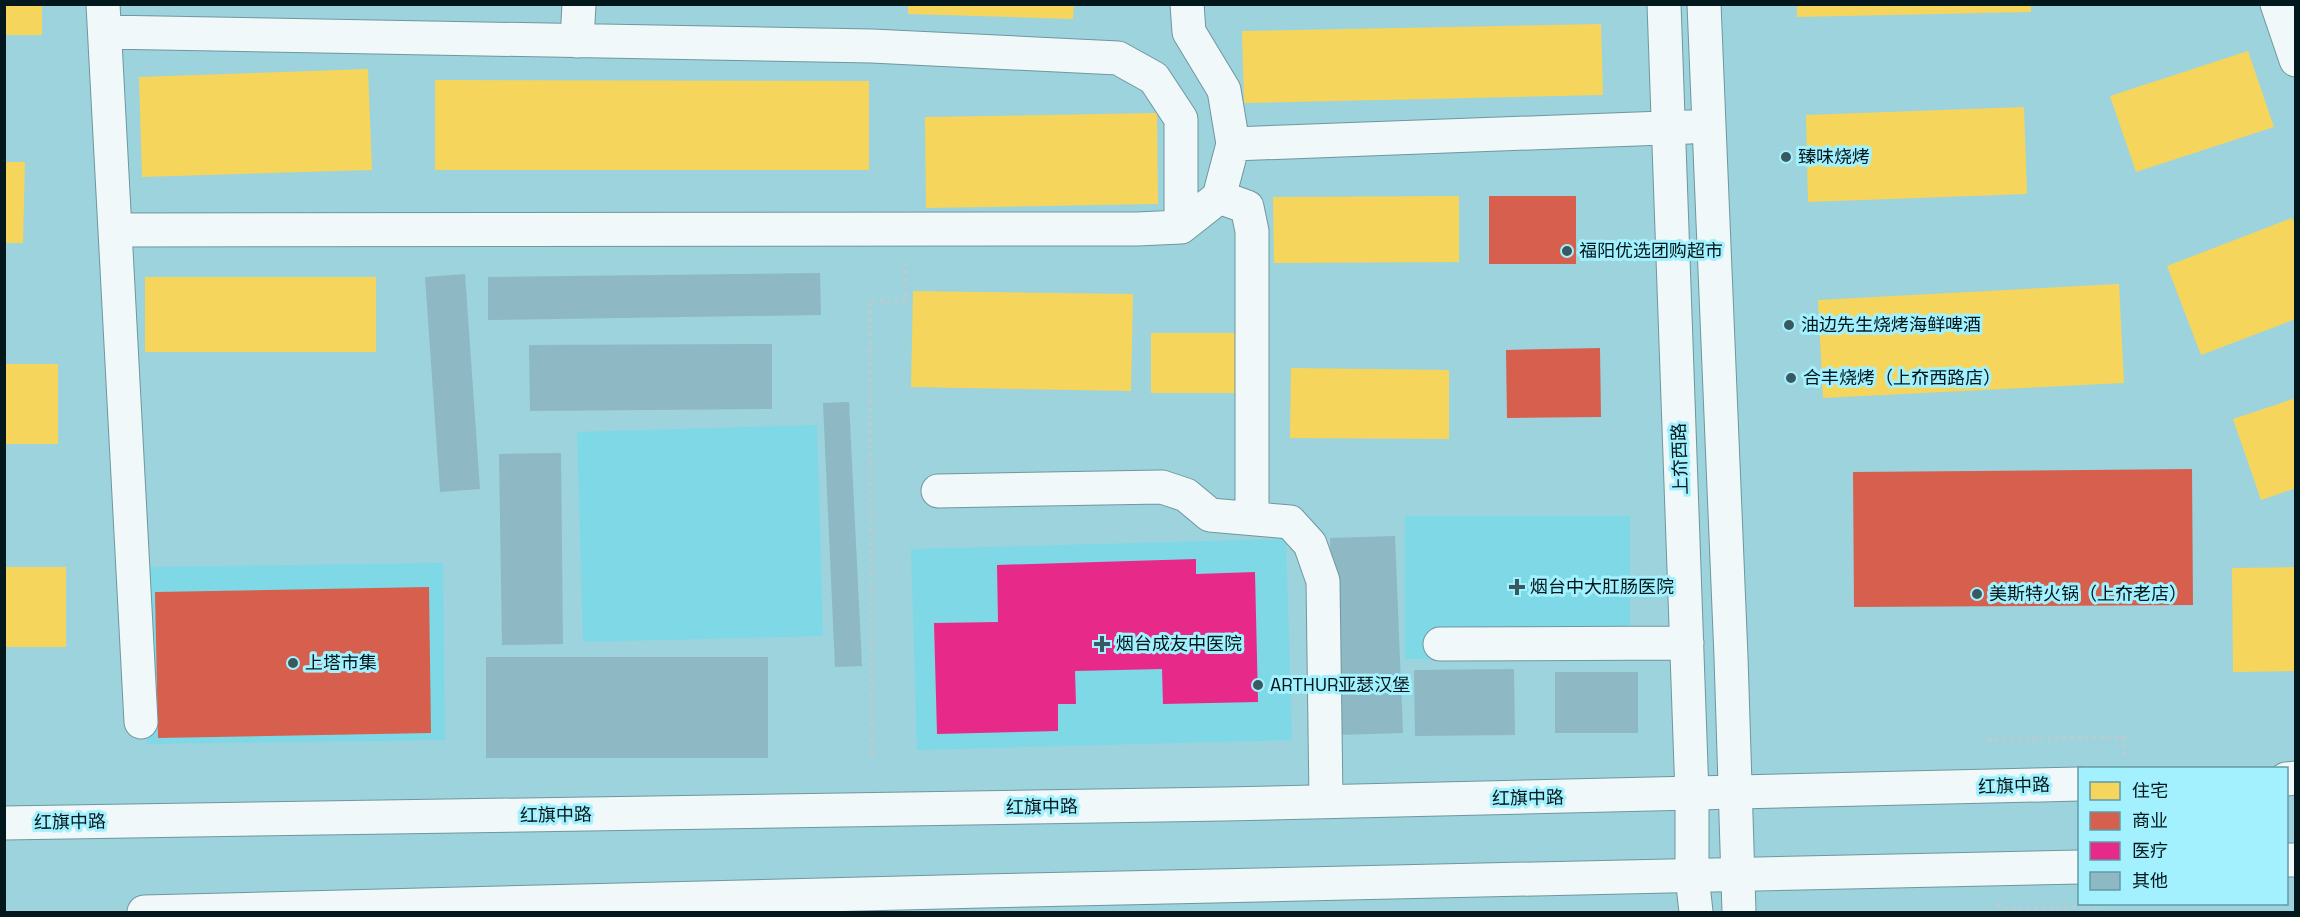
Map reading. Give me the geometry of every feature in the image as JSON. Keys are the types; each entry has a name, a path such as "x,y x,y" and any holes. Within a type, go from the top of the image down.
{"street":[{"path":"577,40 579,4"},
{"path":"116,230 1137,229 1181,227 1219,197 1233,144 1224,90 1189,32 1187,4"},
{"name":"上夼西路","path":"1664,4 1692,795 1692,876 1696,912"},
{"path":"1704,4 1739,912"},
{"path":"2277,4 2295,60"},
{"path":"141,722 104,18 577,40 872,46 1118,58 1154,78 1181,119 1181,227"},
{"path":"1233,144 1709,126"},
{"path":"1219,197 1247,207 1252,231 1252,518"},
{"path":"938,491 1162,487 1186,495 1209,515 1290,522 1310,544 1323,581 1326,801"},
{"path":"1440,644 1687,643"},
{"name":"红旗中路","path":"4,823 1692,795 2078,784"},
{"path":"144,912 974,902 1692,876 2078,867"}],"path":[{"path":"872,756 870,301 905,301 905,256"},
{"path":"1988,740 2123,737 2124,754"},
{"path":"1994,904 2007,909 2097,905"}],"shaded area":[{"path":"817,425 823,636 583,642 577,432"},
{"name":"烟台中大肛肠医院","path":"1405,516 1630,516 1630,659 1405,659"},
{"name":"烟台成友中医院","path":"1286,539 1292,740 917,750 911,549"},
{"name":"上塔市集","path":"443,563 445,740 147,744 145,567"}],"building: 住宅":[{"path":"4,4 42,4 42,35 4,35"},
{"path":"1797,4 2031,4 2031,12 1797,17"},
{"path":"908,5 1074,5 1073,19 908,14"},
{"path":"1601,24 1603,95 1244,103 1242,31"},
{"path":"2248,51 2274,127 2136,172 2110,96"},
{"path":"368,69 372,170 142,177 139,77"},
{"path":"435,80 869,81 869,170 435,170"},
{"path":"2024,107 2027,194 1808,202 1806,115"},
{"path":"1157,113 1158,204 926,208 925,117"},
{"path":"4,162 25,162 23,243 4,243"},
{"path":"1459,196 1459,262 1274,263 1273,197"},
{"path":"2292,218 2296,226 2296,319 2201,355 2167,266"},
{"path":"145,277 376,277 376,352 145,352"},
{"path":"2119,284 2124,383 1823,398 1818,300"},
{"path":"913,291 1133,294 1131,391 911,387"},
{"path":"1151,333 1238,333 1238,393 1151,393"},
{"path":"5,364 58,364 58,444 5,444"},
{"path":"1291,368 1449,370 1449,439 1290,438"},
{"path":"2296,398 2296,488 2261,500 2233,419"},
{"path":"4,567 66,567 66,647 4,647"},
{"path":"2296,567 2296,671 2233,672 2232,568"}],"building: 商业":[{"path":"1489,196 1576,196 1576,264 1489,264"},
{"path":"1600,348 1601,417 1507,418 1506,350"},
{"path":"2192,469 2193,605 1854,607 1853,472"},
{"name":"上塔市集","path":"429,587 431,733 158,738 155,592"}],"building: 医疗":[{"path":"1196,559 1196,574 1255,572 1258,702 1163,704 1162,669 1075,671 1076,704 1058,704 1058,731 937,734 934,623 998,622 997,565"}],"building: 其他":[{"path":"820,273 821,315 488,320 488,277"},
{"path":"465,274 480,489 440,492 425,277"},
{"path":"772,344 772,409 530,411 529,345"},
{"path":"849,402 862,666 835,667 823,403"},
{"path":"561,453 563,644 502,645 499,454"},
{"path":"1395,536 1403,733 1337,735 1330,538"},
{"path":"486,657 768,657 768,758 486,758"},
{"path":"1514,669 1515,735 1415,736 1414,670"},
{"path":"1555,672 1638,672 1638,733 1555,733"}],"place":[{"name":"臻味烧烤","path":"1786,157"},
{"name":"福阳优选团购超市","path":"1567,251"},
{"name":"油边先生烧烤海鲜啤酒","path":"1789,325"},
{"name":"合丰烧烤（上夼西路店）","path":"1791,378"},
{"name":"烟台中大肛肠医院","path":"1517,587"},
{"name":"美斯特火锅（上夼老店）","path":"1977,594"},
{"name":"烟台成友中医院","path":"1102,644"},
{"name":"上塔市集","path":"293,663"},
{"name":"ARTHUR亚瑟汉堡","path":"1258,685"}]}
